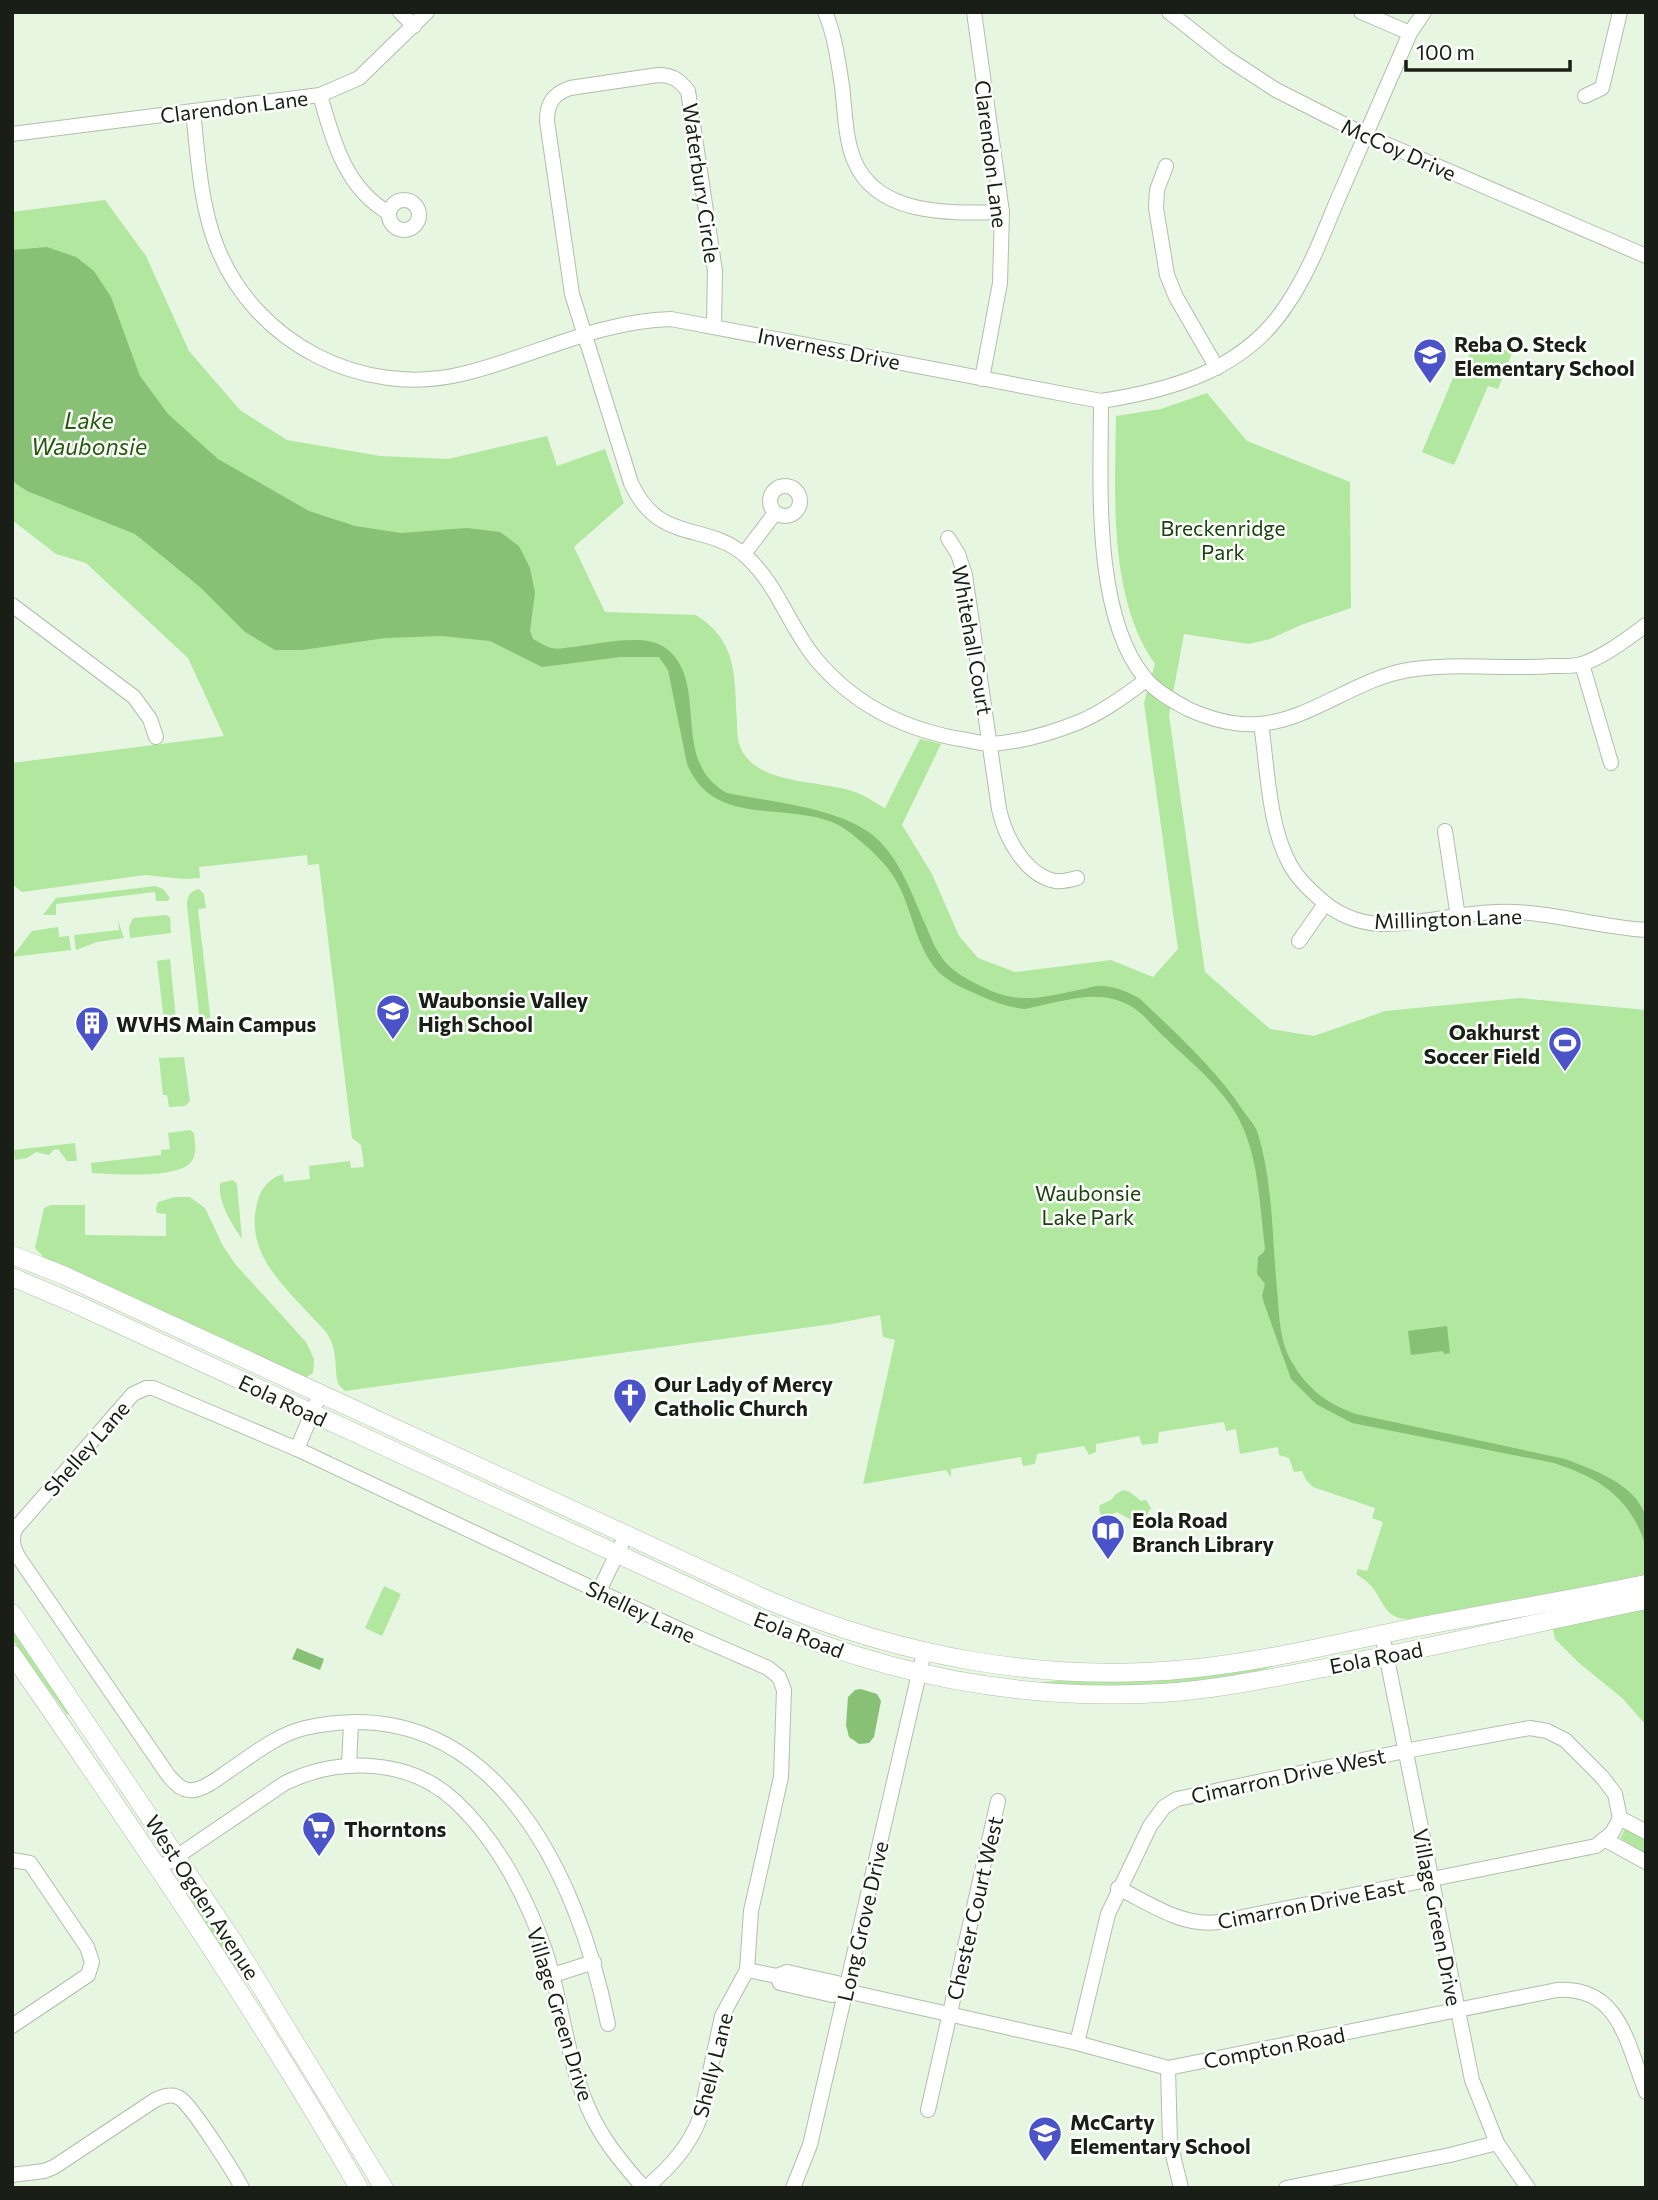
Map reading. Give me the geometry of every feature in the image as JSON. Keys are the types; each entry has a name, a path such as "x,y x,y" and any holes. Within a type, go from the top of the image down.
{"main road":[{"name":"Eola Road","path":"12,1255 63,1275 796,1612 869,1638 925,1652 1044,1671 1152,1672 1230,1664 1382,1634 1643,1593"},
{"name":"Eola Road","path":"12,1277 798,1636 919,1674 980,1685 1053,1692 1163,1693 1244,1683 1387,1656 1643,1593"},
{"name":"West Ogden Avenue","path":"12,1614 177,1856 336,2107 384,2188"},
{"name":"West Ogden Avenue","path":"12,1654 160,1868 359,2188"},
{"path":"313,2112 336,2107"}],"street":[{"path":"400,12 414,26"},
{"name":"Clarendon Lane","path":"12,134 320,95 359,78 427,12"},
{"path":"825,12 836,47 852,152 858,169 878,193 905,205 960,213 1002,212"},
{"name":"Clarendon Lane","path":"974,12 1002,212 1000,282 982,379"},
{"name":"McCoy Drive","path":"1169,12 1227,58 1276,90 1365,135 1646,256"},
{"path":"1361,12 1410,33"},
{"name":"Inverness Drive","path":"193,111 210,229 223,261 239,288 281,334 305,350 338,366 366,375 414,380 463,374 583,333 647,320 671,319 1101,401 1173,387 1217,368 1259,337 1285,308 1311,261 1410,33 1424,12"},
{"path":"1585,96 1602,88 1620,12"},
{"name":"Waterbury Circle","path":"583,333 572,294 547,110 550,101 559,92 570,88 658,75 670,75 680,81 688,91 692,103 715,271 714,326"},
{"path":"320,95 329,128 349,175 362,194 389,212"},
{"path":"1166,166 1157,190 1156,208 1167,275 1217,368"},
{"path":"583,333 631,483 642,504 669,525 715,539 744,554 773,589 797,633 814,657 850,693 886,716 938,735 990,744 1068,727 1097,713 1146,680"},
{"path":"1101,401 1101,519 1112,605 1121,636 1146,680 1164,695 1203,715 1222,721 1261,724 1299,713 1374,679 1398,672 1435,668 1535,668 1582,664 1646,625"},
{"path":"744,554 775,513"},
{"name":"Whitehall Court","path":"948,538 958,554 964,575 999,809 1013,845 1029,865 1046,878 1059,881 1077,878"},
{"path":"15,613 134,697 150,719 156,737"},
{"path":"1582,664 1611,763"},
{"name":"Millington Lane","path":"1261,724 1275,820 1283,850 1295,873 1325,904 1351,918 1377,924 1402,924 1491,912 1516,912 1646,930"},
{"path":"1445,831 1458,917"},
{"path":"1299,941 1325,904"},
{"name":"Shelley Lane","path":"608,2024 594,1962 572,1900 557,1870 526,1817 508,1793 488,1773 451,1747 410,1728 351,1723 305,1728 290,1733 273,1741 213,1782 194,1790 185,1790 168,1775 19,1558 12,1542 16,1528 133,1394 146,1388 162,1390 297,1449 775,1671 782,1682 784,1696 781,1777 751,1911 747,1970"},
{"path":"297,1449 320,1394"},
{"path":"599,1591 626,1535"},
{"name":"Village Green Drive","path":"1382,1634 1472,2080 1497,2143 1528,2188"},
{"name":"Long Grove Drive","path":"793,2188 810,2144 925,1652"},
{"path":"349,1765 351,1723"},
{"name":"Cimarron Drive West","path":"1077,2043 1102,1932 1118,1888 1150,1826 1164,1807 1177,1799 1522,1728 1547,1731 1565,1740 1611,1787 1620,1818"},
{"name":"Village Green Drive","path":"160,1868 285,1783 314,1771 349,1765 373,1766 402,1772 453,1799 489,1841 512,1878 534,1922 553,1975 586,2104 610,2147 645,2188"},
{"name":"Chester Court West","path":"928,2110 998,1801"},
{"path":"1646,1832 1620,1818 1612,1833 1604,1839 1646,1862"},
{"name":"Cimarron Drive East","path":"1118,1888 1184,1919 1208,1923 1595,1846 1604,1839"},
{"path":"12,1860 30,1863 87,1947 92,1962 88,1975 12,2026"},
{"path":"553,1975 594,1962"},
{"name":"Compton Road","path":"747,1970 777,1976 780,1983 832,1995 846,1991 1077,2043 1168,2068 1557,1990 1583,1992 1603,2001 1616,2018 1646,2092"},
{"name":"Shelly Lane","path":"645,2188 675,2162 695,2132 722,2016 747,1970"},
{"path":"1168,2068 1170,2143 1181,2188"},
{"path":"12,2175 54,2167 155,2100 169,2095 180,2098 191,2110 242,2188"},
{"path":"1286,2188 1497,2143"}],"green space":[{"name":"Waubonsie Lake Park","path":"105,200 146,256 189,351 240,410 287,440 380,456 448,459 547,436 557,466 605,449 624,503 574,547 605,612 696,615 710,626 720,637 732,662 740,746 747,758 768,773 852,791 885,808 920,739 941,744 902,825 932,874 959,936 978,958 1015,972 1111,960 1153,977 1178,949 1144,703 1155,664 1140,638 1129,609 1118,545 1116,416 1161,409 1207,393 1247,441 1350,482 1351,608 1270,639 1249,644 1184,634 1169,715 1205,972 1270,1029 1314,1036 1385,1011 1520,998 1646,1010 1646,1725 1622,1698 1555,1639 1550,1615 1486,1626 1548,1608 1546,1594 1408,1619 1390,1613 1373,1588 1356,1574 1358,1569 1367,1571 1383,1522 1372,1518 1375,1508 1313,1487 1302,1471 1294,1472 1289,1458 1279,1455 1278,1447 1240,1454 1236,1429 1226,1431 1224,1422 1159,1432 1158,1443 1142,1445 1139,1436 1096,1444 1096,1452 1089,1455 1084,1446 1037,1454 1035,1464 1023,1466 1021,1457 951,1469 951,1478 946,1470 863,1484 895,1340 883,1337 880,1315 832,1324 345,1391 338,1384 334,1349 329,1337 268,1264 260,1250 255,1218 261,1191 278,1176 283,1174 284,1182 310,1179 309,1166 350,1161 351,1168 364,1167 361,1145 352,1138 319,864 308,865 307,855 199,867 200,878 145,875 22,892 12,884 12,763 224,736 188,658 86,563 56,554 12,520 12,212"},
{"path":"1476,338 1512,353 1498,389 1488,386 1454,465 1422,452 1456,371 1462,373"},
{"path":"155,886 163,889 170,898 168,901 156,901 155,892 56,904 56,915 43,915 56,898"},
{"path":"199,889 204,894 206,908 198,909 211,1022 218,1026 217,1032 211,1035 201,1031 187,906 189,895"},
{"path":"166,915 170,917 171,933 130,938 129,927 133,918"},
{"path":"118,920 124,938 97,942 76,950 74,935 119,930"},
{"path":"58,927 59,937 69,936 71,950 12,957 32,931"},
{"path":"170,959 176,1020 164,1022 157,961"},
{"path":"184,1057 190,1101 185,1106 169,1107 167,1095 163,1095 159,1058"},
{"path":"190,1130 194,1133 195,1153 192,1161 181,1169 157,1174 92,1173 91,1163 161,1155 161,1150 170,1149 168,1133"},
{"path":"75,1143 77,1161 67,1161 58,1149 49,1155 36,1152 27,1158 15,1160 14,1150"},
{"path":"233,1180 237,1184 242,1239 221,1198 220,1183"},
{"path":"175,1197 190,1197 205,1208 223,1246 236,1265 306,1342 314,1359 313,1373 305,1378 45,1259 35,1248 44,1208 51,1205 85,1205 85,1235 166,1236 166,1214 157,1213 156,1209 158,1202"},
{"path":"1123,1490 1141,1501 1146,1500 1151,1508 1145,1518 1135,1522 1117,1512 1101,1515 1100,1505"},
{"path":"384,1586 401,1594 382,1636 365,1628"},
{"path":"12,1626 70,1712 67,1715 12,1639"},
{"path":"1273,1663 1274,1666 1246,1674 1189,1684 1043,1685 1043,1682"},
{"path":"1627,1828 1646,1839 1646,1854 1620,1838"},
{"path":"191,1890 241,1968 237,1971 200,1918 187,1892"}],"water":[{"name":"Lake Waubonsie","path":"47,247 76,257 94,271 111,297 140,376 168,414 218,459 309,511 355,526 401,533 467,528 500,532 519,546 530,568 535,593 530,631 533,639 547,647 560,649 633,640 664,647 678,661 686,679 694,741 699,761 709,779 727,793 821,811 870,833 897,864 936,948 944,961 957,973 989,990 1011,997 1044,997 1101,986 1139,998 1208,1066 1257,1131 1269,1191 1281,1332 1289,1357 1309,1385 1325,1399 1356,1414 1565,1459 1600,1473 1622,1486 1639,1503 1646,1518 1646,1547 1632,1515 1612,1492 1571,1469 1554,1463 1352,1423 1316,1404 1291,1379 1264,1303 1262,1296 1265,1284 1257,1274 1258,1257 1265,1248 1256,1174 1247,1138 1222,1094 1144,1016 1116,1000 1087,997 1025,1009 993,1001 946,978 927,955 894,877 876,855 853,835 836,824 812,816 731,805 713,797 699,784 687,764 668,670 659,657 621,657 542,667 490,641 442,636 385,638 302,650 275,650 245,632 200,587 135,534 27,491 12,481 12,250"},
{"path":"1447,1326 1450,1353 1444,1354 1443,1351 1411,1355 1408,1331"},
{"path":"297,1648 324,1659 320,1670 292,1659"},
{"path":"855,1690 877,1694 881,1701 874,1737 869,1743 859,1744 849,1737 846,1725 848,1697"}],"place":[{"name":"Reba O. Steck Elementary School","path":"1430,385"},
{"name":"Waubonsie Valley High School","path":"393,1041"},
{"name":"WVHS Main Campus","path":"92,1053"},
{"name":"Oakhurst Soccer Field","path":"1565,1073"},
{"name":"Our Lady of Mercy Catholic Church","path":"630,1425"},
{"name":"Eola Road Branch Library","path":"1108,1561"},
{"name":"Thorntons","path":"319,1858"},
{"name":"McCarty Elementary School","path":"1045,2163"}],"park label":[{"name":"Breckenridge Park","path":"1223,539"}]}
